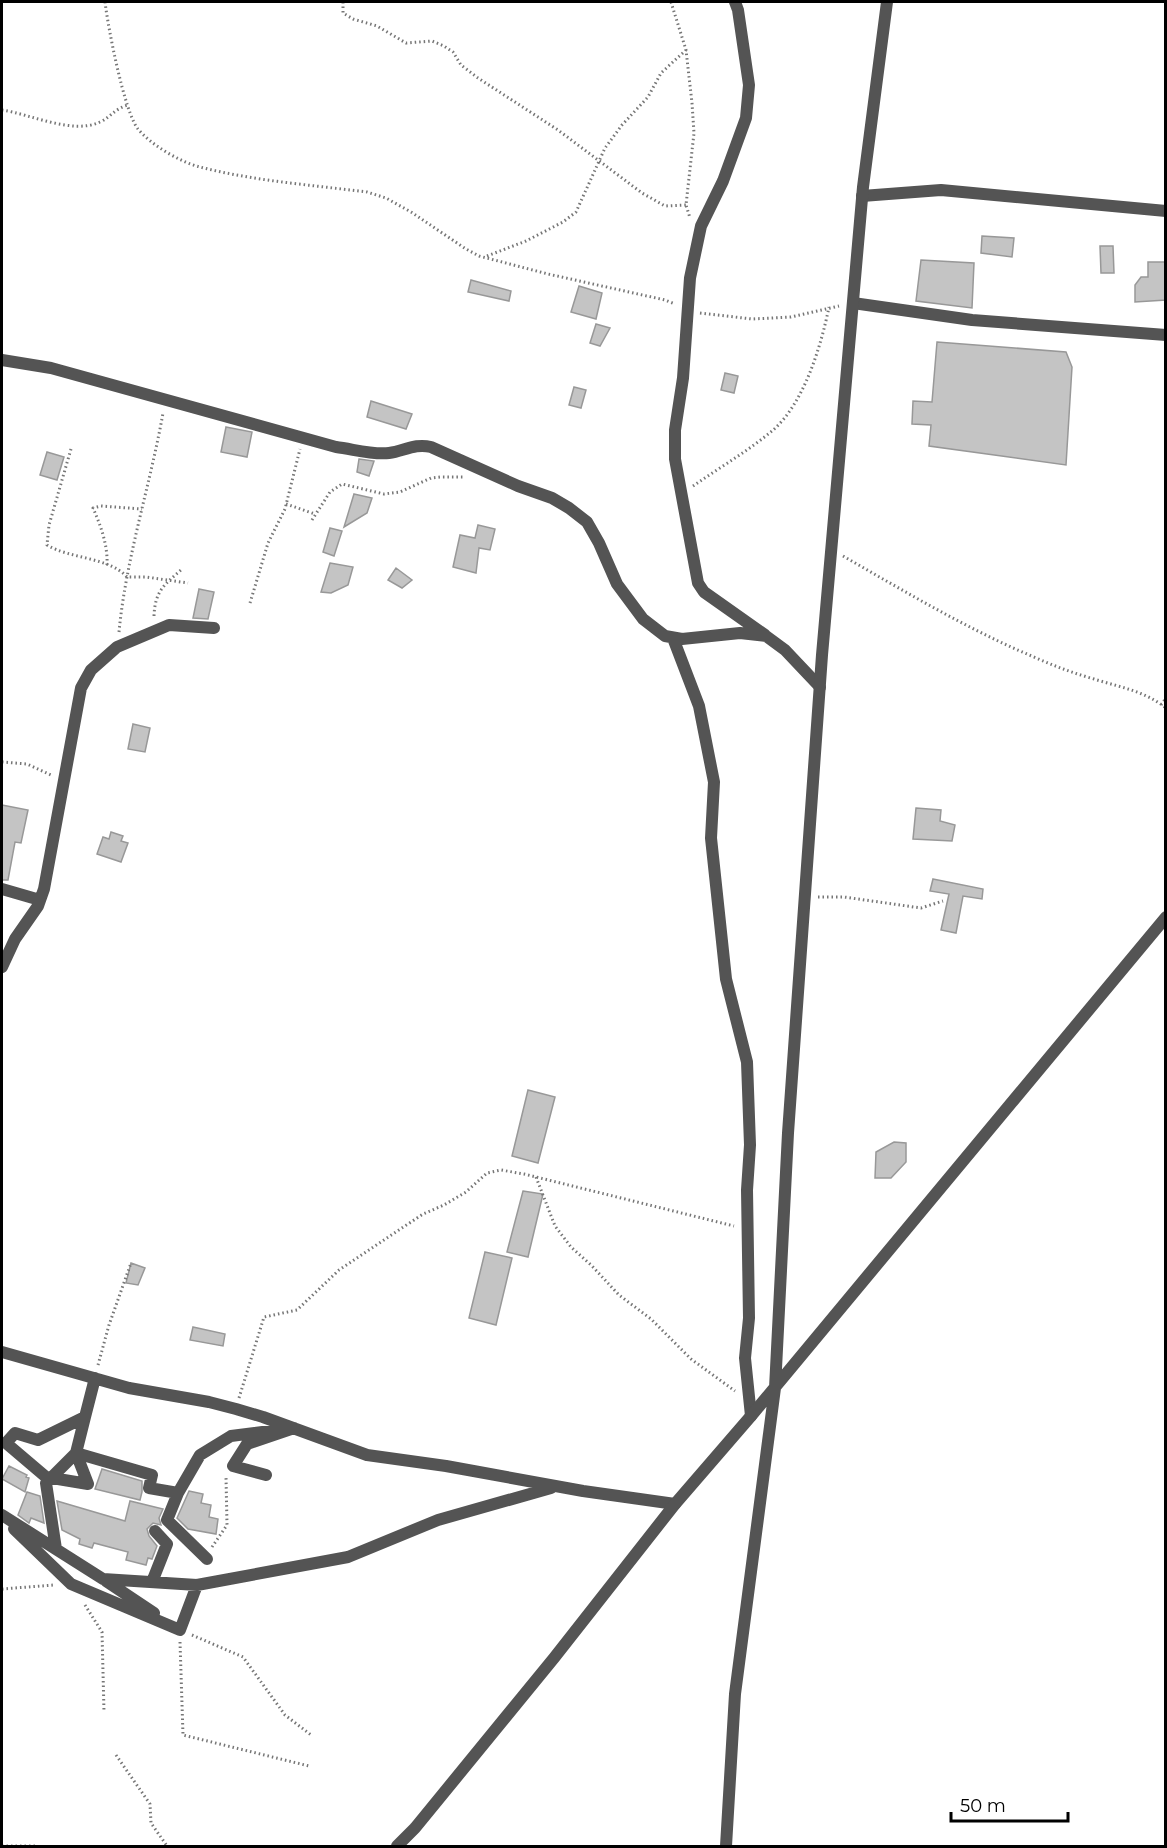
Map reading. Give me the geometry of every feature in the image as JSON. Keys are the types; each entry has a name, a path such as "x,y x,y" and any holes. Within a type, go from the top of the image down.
{"street":[{"path":"735,2 749,85 746,118 723,181 701,226 690,278 682,378 675,430 675,459 698,583 704,592 785,650 820,687"},
{"path":"726,1846 735,1694 775,1388 788,1133 831,549 862,196 887,2"},
{"path":"862,196 941,190 1166,211"},
{"path":"853,303 972,320 1166,335"},
{"path":"2,360 51,368 336,447 379,453 400,451 412,446 426,446 518,486 552,498 587,522 617,584 643,619 665,636 682,639 740,633 766,636"},
{"path":"2,967 15,939 35,910 44,889 81,688 92,670 117,646 169,624 214,628"},
{"path":"673,638 699,706 714,782 711,838 726,980 744,1043 747,1062 750,1144 747,1190 749,1318 745,1358 752,1416"},
{"path":"2,889 40,900"},
{"path":"397,1846 554,1658 675,1504 752,1416 1166,917"},
{"path":"2,1352 129,1388 236,1409 367,1455 446,1466 555,1487 675,1504"},
{"path":"56,1549 46,1483 76,1453 95,1378"},
{"path":"76,1453 88,1484 46,1477 6,1443 15,1433 38,1440 85,1417"},
{"path":"266,1475 232,1466 247,1444 294,1428"},
{"path":"207,1559 167,1520 178,1493 200,1455 231,1436 294,1428"},
{"path":"76,1453 152,1475 149,1488 178,1493"},
{"path":"104,1579 197,1585 348,1557 438,1520 555,1487"},
{"path":"2,1516 104,1579 180,1630"},
{"path":"2,1516 71,1584 180,1630"},
{"path":"152,1582 167,1544 156,1531"},
{"path":"180,1630 197,1585"}],"path":[{"path":"105,2 108,25 130,114 138,129 161,149 198,166 367,192 386,198 466,249 485,257 548,274 665,300 688,312 752,319 791,317 853,303"},
{"path":"343,2 343,13 352,19 378,26 406,43 432,41 444,46 453,52 461,65 478,78 520,104 600,160 642,193 665,206 686,204"},
{"path":"671,2 686,50 694,133 686,204 698,243"},
{"path":"485,257 526,241 563,222 576,212 606,148 648,97 662,73 686,50"},
{"path":"2,110 78,127 100,122 117,108 128,105"},
{"path":"681,493 773,430 786,416 805,382 823,338 829,307"},
{"path":"117,646 123,594 165,399"},
{"path":"250,603 268,543 286,504 303,438"},
{"path":"71,449 48,525 47,545 59,552 120,568 127,577"},
{"path":"312,520 330,492 342,484 384,494 400,492 431,478 469,477 487,472"},
{"path":"286,504 316,514"},
{"path":"107,565 108,554 93,508 101,506 143,509"},
{"path":"831,549 948,617 1000,644 1062,670 1135,691 1166,708"},
{"path":"155,630 155,600 162,586 171,581 182,569"},
{"path":"127,577 146,577 188,583"},
{"path":"1161,705 1166,698"},
{"path":"2,762 27,764 56,777 63,784"},
{"path":"805,896 844,897 921,908 943,901"},
{"path":"236,1409 264,1317 297,1310 339,1270 423,1215 466,1192 487,1173 501,1170 536,1177 747,1230"},
{"path":"536,1177 555,1226 571,1247 619,1294 651,1319 691,1359 750,1401"},
{"path":"95,1378 109,1325 131,1263"},
{"path":"207,1559 227,1525 225,1478 232,1466"},
{"path":"2,1589 71,1584 102,1632 104,1712"},
{"path":"309,1766 183,1735 180,1630 243,1657 285,1714 311,1735"},
{"path":"116,1755 150,1804 151,1823 167,1846"},
{"path":"2,1846 38,1846"}],"building":[{"path":"982,236 1014,238 1012,257 981,253"},
{"path":"1100,246 1113,246 1114,273 1101,273"},
{"path":"921,260 974,263 972,308 916,301"},
{"path":"1148,262 1166,262 1166,300 1135,302 1135,285 1141,277 1148,277"},
{"path":"471,280 511,291 509,301 468,292"},
{"path":"579,286 602,293 596,319 571,312"},
{"path":"596,324 610,328 600,346 590,343"},
{"path":"937,342 1066,352 1072,367 1066,465 929,446 931,425 912,424 913,401 932,402"},
{"path":"725,373 738,376 734,393 721,390"},
{"path":"574,387 586,390 581,408 569,405"},
{"path":"371,401 412,414 406,429 367,417"},
{"path":"226,427 252,432 247,457 221,452"},
{"path":"47,452 64,457 57,480 40,475"},
{"path":"359,459 374,461 369,476 357,472"},
{"path":"354,494 372,498 367,513 344,527"},
{"path":"478,525 495,529 490,550 479,548 476,573 453,567 460,535 475,538"},
{"path":"330,528 342,531 334,556 323,552"},
{"path":"330,563 353,567 348,585 331,593 321,592"},
{"path":"396,568 412,580 402,588 388,580"},
{"path":"199,589 214,592 208,619 193,618"},
{"path":"133,724 150,728 145,752 128,749"},
{"path":"2,805 28,810 21,843 15,842 8,880 2,880"},
{"path":"916,808 941,810 940,821 955,825 952,841 913,839"},
{"path":"111,832 123,836 121,841 128,843 121,862 97,854 103,837 109,839"},
{"path":"933,879 983,889 982,899 963,896 956,933 941,930 949,894 930,891"},
{"path":"528,1090 555,1097 538,1163 512,1156"},
{"path":"894,1142 906,1143 906,1162 891,1178 875,1178 876,1152"},
{"path":"523,1191 543,1194 528,1257 507,1252"},
{"path":"485,1252 512,1258 496,1325 469,1318"},
{"path":"131,1263 145,1268 138,1285 126,1283"},
{"path":"193,1327 225,1334 223,1346 190,1340"},
{"path":"9,1466 29,1478 25,1492 2,1479"},
{"path":"102,1469 142,1481 140,1500 95,1489"},
{"path":"189,1491 203,1494 201,1503 211,1505 209,1517 218,1519 216,1534 188,1529 177,1518"},
{"path":"27,1492 40,1496 44,1523 31,1518 29,1523 18,1515"},
{"path":"57,1501 125,1521 130,1501 163,1509 159,1518 161,1525 153,1523 147,1529 149,1536 157,1546 152,1559 148,1558 146,1565 126,1560 128,1552 94,1543 92,1548 79,1544 80,1539 62,1530"}]}
